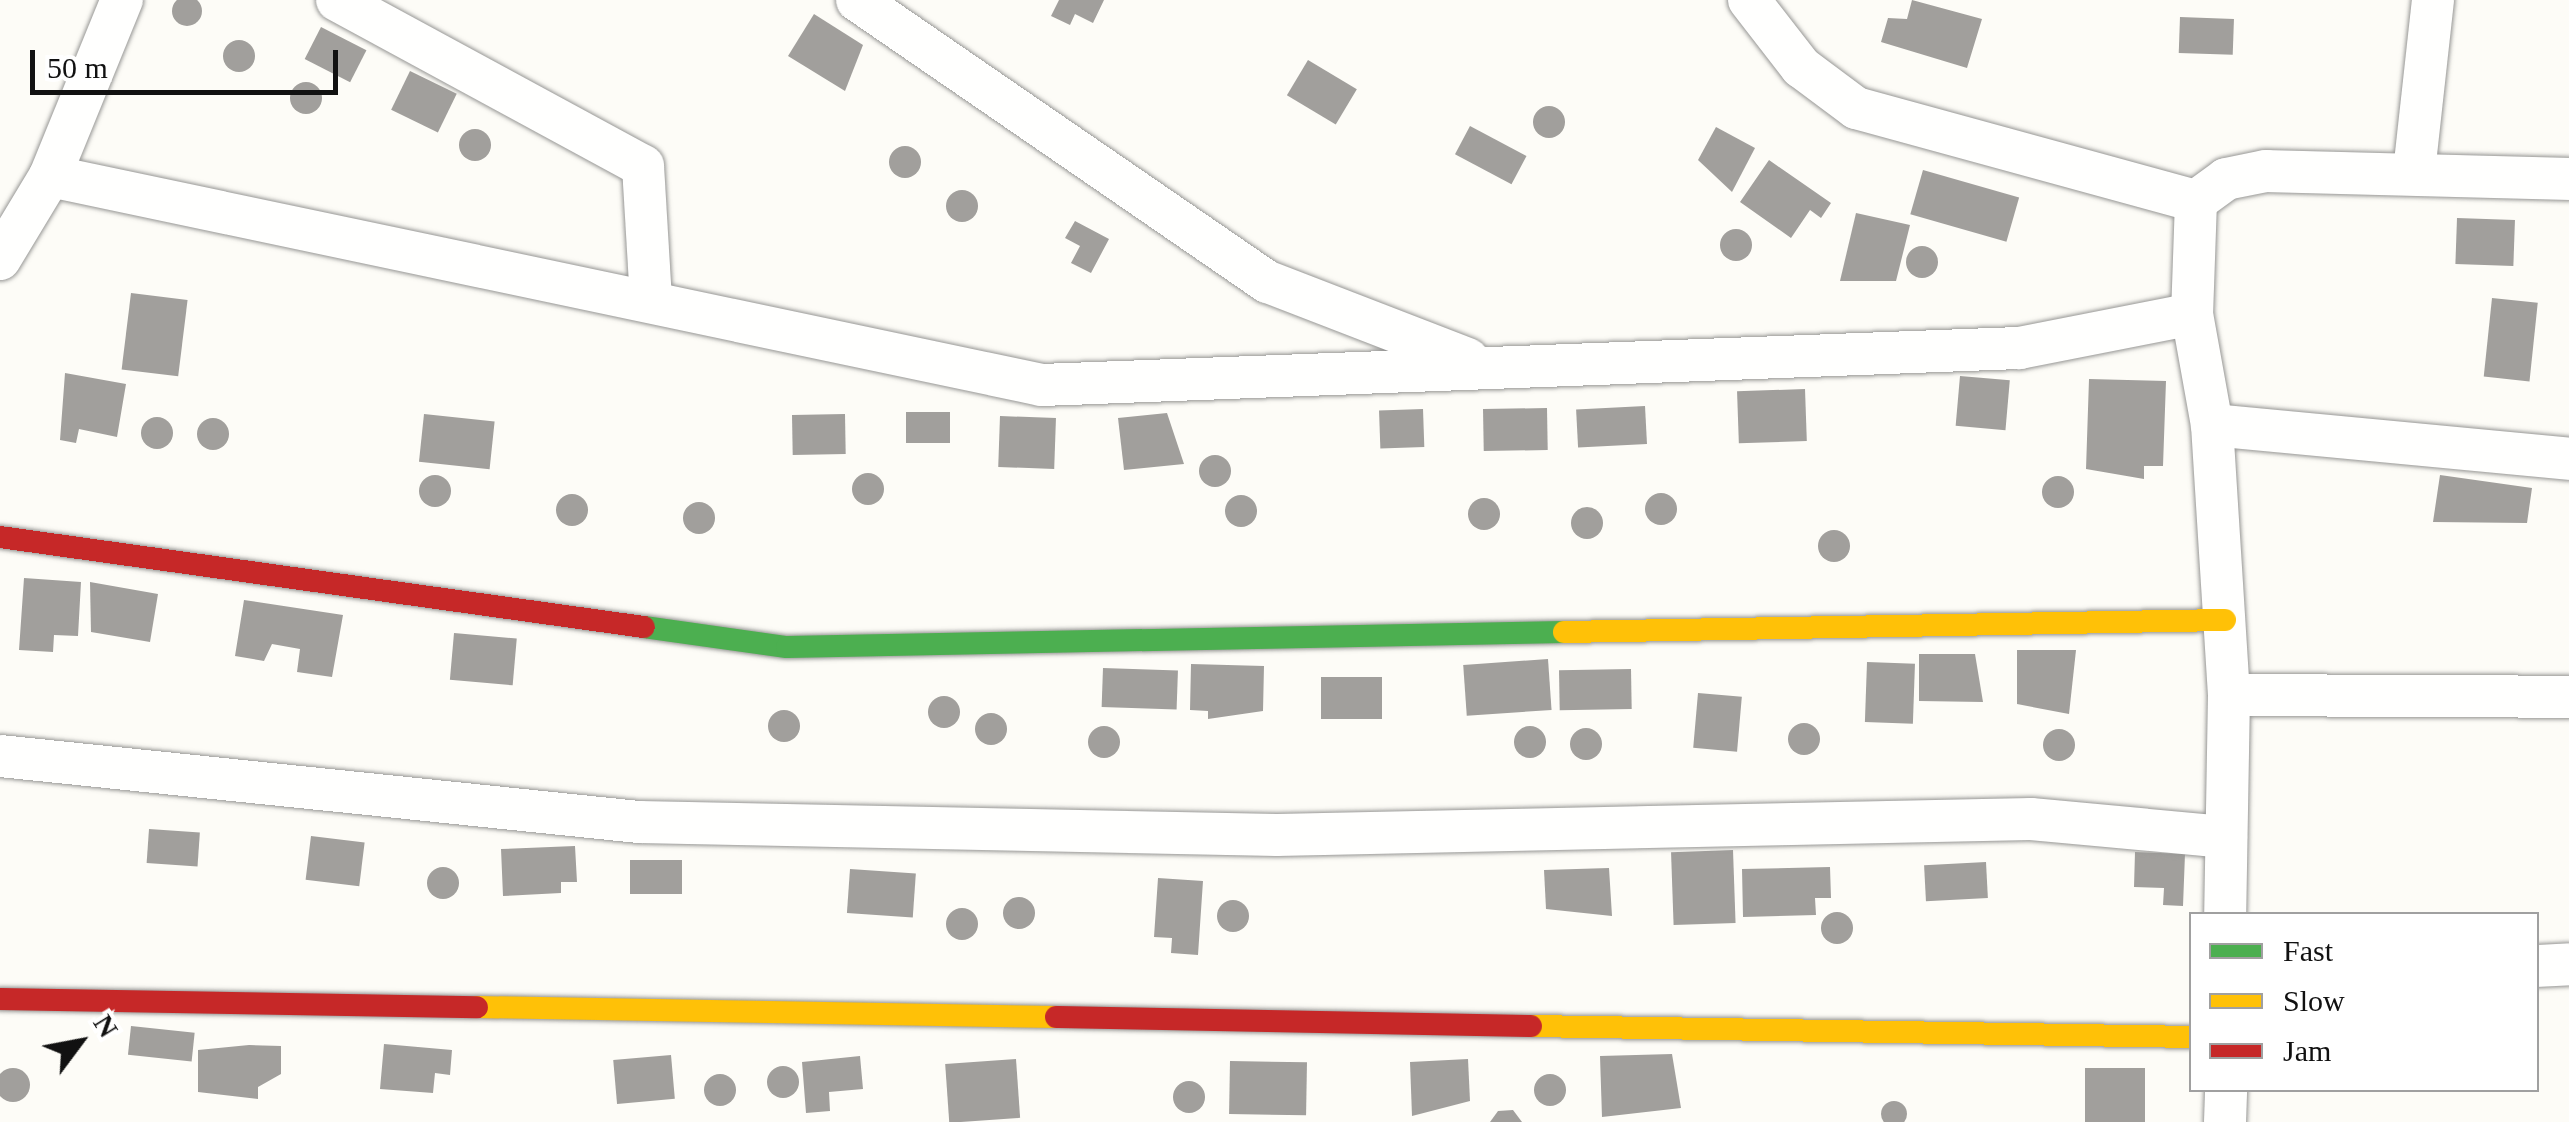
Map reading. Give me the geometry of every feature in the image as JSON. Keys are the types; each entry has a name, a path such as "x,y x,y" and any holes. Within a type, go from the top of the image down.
{"street":[{"path":"0,259 50,176 122,0"},
{"path":"337,0 643,166 650,300"},
{"path":"857,0 1268,282 1482,364"},
{"path":"1749,0 1800,67 1856,108 2196,200 2226,180 2266,171 2569,179"},
{"path":"2414,172 2433,0"},
{"path":"50,176 558,289 650,300 1042,384 1482,364 2020,348 2192,314"},
{"path":"2196,200 2192,314 2212,425 2229,696 2225,912"},
{"path":"2212,425 2569,459"},
{"path":"0,536 787,647 2225,620"},
{"path":"2229,696 2569,697"},
{"path":"0,756 639,822 1278,835 2031,820 2226,836"},
{"path":"2539,966 2569,964"},
{"path":"0,999 2189,1038"},
{"path":"2225,1122 2226,1092"}],"building":[{"path":"180,-1 194,-1 200,5 200,17 187,26 177,21 172,11"},
{"path":"1059,0 1104,0 1093,23 1075,14 1070,25 1051,16"},
{"path":"1912,0 1982,19 1967,68 1881,42 1888,18 1907,19"},
{"path":"814,14 863,45 845,91 788,56"},
{"path":"2180,17 2234,19 2233,55 2179,53"},
{"path":"321,27 366,50 350,82 305,59"},
{"path":"239,40 250,45 255,56 250,67 239,72 228,67 223,56 228,45"},
{"path":"1308,60 1357,89 1336,125 1287,95"},
{"path":"410,71 457,94 438,132 391,110"},
{"path":"306,82 317,87 322,98 317,109 306,114 295,109 290,98 295,87"},
{"path":"1549,106 1560,111 1565,122 1560,133 1549,138 1538,133 1533,122 1538,111"},
{"path":"1470,126 1527,156 1511,184 1455,154"},
{"path":"1716,127 1755,148 1732,192 1698,160"},
{"path":"475,129 486,134 491,145 486,156 475,161 464,156 459,145 464,134"},
{"path":"905,146 916,151 921,162 916,173 905,178 894,173 889,162 894,151"},
{"path":"1769,160 1831,203 1821,218 1810,210 1791,238 1740,202"},
{"path":"1923,170 2019,198 2006,242 1910,214"},
{"path":"962,190 973,195 978,206 973,217 962,222 951,217 946,206 951,195"},
{"path":"1856,213 1910,225 1896,281 1840,281"},
{"path":"2457,218 2515,220 2513,266 2455,264"},
{"path":"1075,221 1109,239 1091,273 1071,263 1080,246 1065,238"},
{"path":"1736,229 1747,234 1752,245 1747,256 1736,261 1725,256 1720,245 1725,234"},
{"path":"1922,246 1933,251 1938,262 1933,273 1922,278 1911,273 1906,262 1911,251"},
{"path":"131,293 188,300 178,376 122,369"},
{"path":"2492,298 2538,303 2529,381 2484,377"},
{"path":"65,373 126,384 117,437 79,429 76,443 60,440"},
{"path":"1960,376 2010,380 2005,430 1956,426"},
{"path":"2089,379 2166,381 2163,466 2144,466 2144,479 2086,469"},
{"path":"1805,389 1807,441 1739,443 1737,391"},
{"path":"1645,406 1647,444 1578,448 1576,410"},
{"path":"1547,408 1548,450 1484,451 1483,409"},
{"path":"1423,409 1424,447 1380,449 1379,411"},
{"path":"906,412 950,412 950,443 906,443"},
{"path":"1167,413 1184,464 1124,470 1118,418"},
{"path":"424,414 495,421 490,469 419,462"},
{"path":"845,414 846,454 793,455 792,415"},
{"path":"1000,416 1056,418 1054,469 998,467"},
{"path":"157,417 168,422 173,433 168,444 157,449 146,444 141,433 146,422"},
{"path":"213,418 224,423 229,434 224,445 213,450 202,445 197,434 202,423"},
{"path":"1215,455 1226,460 1231,471 1226,482 1215,487 1204,482 1199,471 1204,460"},
{"path":"868,473 879,478 884,489 879,500 868,505 857,500 852,489 857,478"},
{"path":"435,475 446,480 451,491 446,502 435,507 424,502 419,491 424,480"},
{"path":"2440,475 2532,488 2527,523 2433,522"},
{"path":"2058,476 2069,481 2074,492 2069,503 2058,508 2047,503 2042,492 2047,481"},
{"path":"1661,493 1672,498 1677,509 1672,520 1661,525 1650,520 1645,509 1650,498"},
{"path":"572,494 583,499 588,510 583,521 572,526 561,521 556,510 561,499"},
{"path":"1241,495 1252,500 1257,511 1252,522 1241,527 1230,522 1225,511 1230,500"},
{"path":"1484,498 1495,503 1500,514 1495,525 1484,530 1473,525 1468,514 1473,503"},
{"path":"699,502 710,507 715,518 710,529 699,534 688,529 683,518 688,507"},
{"path":"1587,507 1598,512 1603,523 1598,534 1587,539 1576,534 1571,523 1576,512"},
{"path":"1834,530 1845,535 1850,546 1845,557 1834,562 1823,557 1818,546 1823,535"},
{"path":"24,578 81,582 78,636 54,635 53,652 19,650"},
{"path":"90,582 158,594 150,642 91,632"},
{"path":"244,600 343,615 332,677 297,672 300,649 272,644 264,661 235,656"},
{"path":"454,633 517,638 513,685 450,680"},
{"path":"2017,650 2076,650 2069,714 2017,704"},
{"path":"1919,654 1975,654 1983,702 1919,701"},
{"path":"1548,659 1552,710 1467,716 1463,665"},
{"path":"1867,662 1915,664 1913,724 1865,722"},
{"path":"1191,664 1264,666 1263,711 1208,719 1208,711 1190,710"},
{"path":"1103,668 1178,671 1177,710 1102,707"},
{"path":"1631,669 1632,709 1560,710 1559,670"},
{"path":"1321,677 1382,677 1382,719 1321,719"},
{"path":"1698,693 1742,697 1737,752 1693,748"},
{"path":"944,696 955,701 960,712 955,723 944,728 933,723 928,712 933,701"},
{"path":"784,710 795,715 800,726 795,737 784,742 773,737 768,726 773,715"},
{"path":"991,713 1002,718 1007,729 1002,740 991,745 980,740 975,729 980,718"},
{"path":"1804,723 1815,728 1820,739 1815,750 1804,755 1793,750 1788,739 1793,728"},
{"path":"1104,726 1115,731 1120,742 1115,753 1104,758 1093,753 1088,742 1093,731"},
{"path":"1530,726 1541,731 1546,742 1541,753 1530,758 1519,753 1514,742 1519,731"},
{"path":"1586,728 1597,733 1602,744 1597,755 1586,760 1575,755 1570,744 1575,733"},
{"path":"2059,729 2070,734 2075,745 2070,756 2059,761 2048,756 2043,745 2048,734"},
{"path":"149,829 200,833 198,866 147,863"},
{"path":"311,836 365,843 359,886 306,880"},
{"path":"575,846 577,882 561,882 561,893 503,896 501,849"},
{"path":"1733,850 1736,923 1674,925 1671,852"},
{"path":"2135,852 2185,854 2183,906 2163,905 2164,888 2134,887"},
{"path":"630,860 682,860 682,894 630,894"},
{"path":"1986,862 1988,898 1926,901 1924,865"},
{"path":"443,867 454,872 459,883 454,894 443,899 432,894 427,883 432,872"},
{"path":"1830,867 1831,898 1815,898 1816,915 1743,917 1742,869"},
{"path":"1609,868 1612,916 1546,909 1544,870"},
{"path":"850,869 916,874 913,917 847,913"},
{"path":"1158,878 1203,881 1198,955 1171,953 1172,938 1154,937"},
{"path":"1019,897 1030,902 1035,913 1030,924 1019,929 1008,924 1003,913 1008,902"},
{"path":"1233,900 1244,905 1249,916 1244,927 1233,932 1222,927 1217,916 1222,905"},
{"path":"962,908 973,913 978,924 973,935 962,940 951,935 946,924 951,913"},
{"path":"1837,912 1848,917 1853,928 1848,939 1837,944 1826,939 1821,928 1826,917"},
{"path":"131,1026 195,1033 192,1062 128,1055"},
{"path":"384,1044 452,1050 450,1075 435,1073 433,1093 380,1089"},
{"path":"281,1046 281,1074 258,1087 258,1099 198,1092 198,1050"},
{"path":"1672,1054 1681,1108 1602,1117 1600,1056"},
{"path":"671,1055 675,1099 617,1104 613,1060"},
{"path":"860,1056 863,1089 829,1092 830,1111 806,1113 802,1062"},
{"path":"1016,1059 1020,1118 949,1122 945,1064"},
{"path":"1468,1059 1470,1101 1412,1116 1410,1062"},
{"path":"1230,1061 1307,1062 1306,1115 1229,1114"},
{"path":"783,1066 794,1071 799,1082 794,1093 783,1098 772,1093 767,1082 772,1071"},
{"path":"2085,1068 2145,1068 2145,1122 2085,1122"},
{"path":"6,1069 20,1069 29,1078 29,1092 20,1101 6,1101 -1,1094 -1,1076"},
{"path":"720,1074 731,1079 736,1090 731,1101 720,1106 709,1101 704,1090 709,1079"},
{"path":"1550,1074 1561,1079 1566,1090 1561,1101 1550,1106 1539,1101 1534,1090 1539,1079"},
{"path":"1189,1081 1200,1086 1205,1097 1200,1108 1189,1113 1178,1108 1173,1097 1178,1086"},
{"path":"1889,1102 1899,1102 1906,1109 1903,1123 1885,1123 1882,1119 1882,1109"},
{"path":"1513,1110 1522,1122 1490,1122 1498,1111"}],"traffic: fast":[{"path":"644,627 787,647 1564,632"}],"traffic: slow":[{"path":"1564,632 2225,620"},
{"path":"477,1007 1056,1017"},
{"path":"1531,1026 2189,1037"}],"traffic: jam":[{"path":"0,537 644,627"},
{"path":"0,999 477,1007"},
{"path":"1056,1017 1531,1026"}]}
